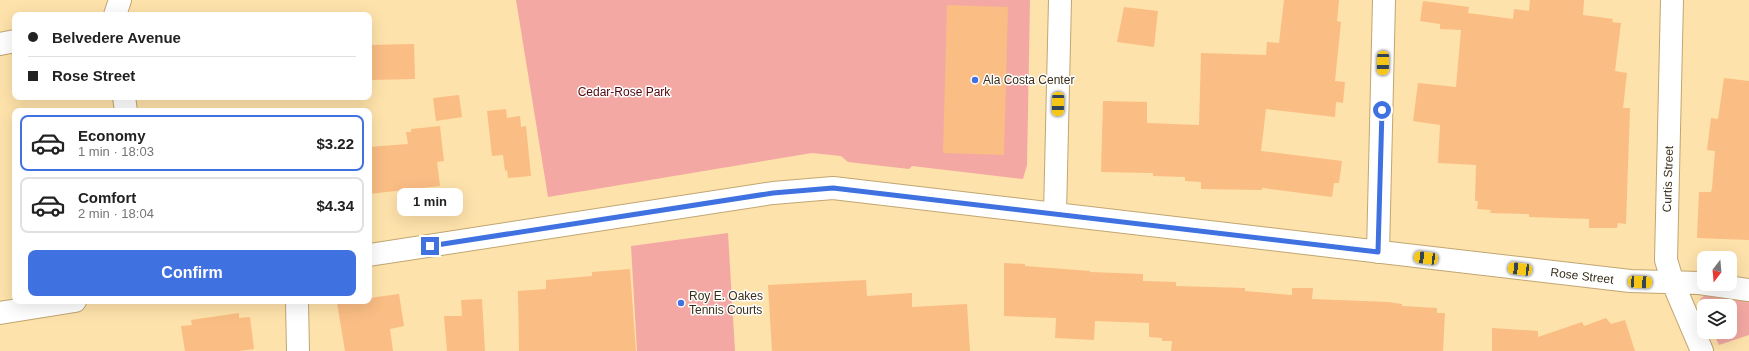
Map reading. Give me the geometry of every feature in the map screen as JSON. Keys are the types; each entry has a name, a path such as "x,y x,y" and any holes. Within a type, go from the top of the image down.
{"street":[{"path":"116,12 120,0"},
{"path":"1055,214 1060,0"},
{"path":"1378,252 1384,0"},
{"name":"Curtis Street","path":"1672,0 1666,260 1673,283 1702,351"},
{"path":"0,44 12,42"},
{"name":"Rose Street","path":"372,255 773,193 818,188 880,193 1630,281 1699,284 1749,290"},
{"path":"0,313 56,304"},
{"path":"297,304 298,351"}],"green space":[{"name":"Cedar-Rose Park","path":"516,0 1030,0 1027,165 1023,179 912,166 909,169 848,162 841,156 812,153 548,197"},
{"name":"Roy E. Oakes Tennis Courts","path":"728,233 735,351 637,351 631,246"},
{"path":"1705,295 1749,300 1749,335 1737,339 1737,299 1700,299"},
{"path":"1716,339 1737,339 1719,345"}],"building":[{"path":"1284,0 1339,0 1337,21 1341,22 1335,81 1345,82 1343,103 1336,102 1335,117 1266,109 1261,151 1342,161 1339,183 1334,183 1332,197 1262,188 1262,190 1201,189 1201,182 1185,181 1185,177 1153,176 1153,173 1101,172 1103,101 1147,102 1147,123 1199,125 1201,53 1266,55 1267,42 1279,43"},
{"path":"1530,0 1584,0 1583,15 1613,19 1612,22 1621,23 1615,71 1627,73 1623,108 1630,108 1626,224 1618,223 1617,228 1589,228 1589,219 1529,217 1529,214 1490,213 1491,210 1477,209 1478,201 1475,201 1476,165 1438,163 1440,125 1413,121 1418,83 1456,87 1461,30 1440,29 1440,24 1420,21 1423,1 1469,7 1468,13 1513,19 1514,9 1529,11"},
{"name":"Ala Costa Center","path":"947,5 1008,7 1004,155 943,153"},
{"path":"1124,7 1158,11 1154,47 1117,42"},
{"path":"414,44 415,79 372,80 372,45"},
{"path":"1724,78 1749,81 1749,240 1697,238 1699,192 1711,192 1712,188 1715,151 1707,150 1711,118 1718,119"},
{"path":"459,95 462,117 436,121 433,98"},
{"path":"506,109 507,118 520,116 521,127 526,126 531,176 508,178 507,170 505,171 503,155 492,156 487,111"},
{"path":"440,126 444,161 437,162 440,186 372,194 372,147 408,144 406,132 411,132 411,129"},
{"path":"1004,263 1090,272 1143,274 1143,281 1176,282 1176,286 1245,288 1245,291 1292,295 1292,288 1313,288 1312,299 1388,302 1402,304 1402,306 1437,308 1437,313 1445,313 1443,351 1171,351 1172,341 1162,341 1162,338 1149,337 1149,323 1095,321 1094,340 1055,338 1056,318 1004,316"},
{"path":"630,269 636,351 519,351 518,291 546,289 546,280 592,276 592,272"},
{"path":"866,280 867,296 912,293 912,307 967,304 970,351 772,351 768,285"},
{"path":"399,294 404,326 390,329 393,351 345,351 337,304 372,304 372,298"},
{"path":"482,299 485,351 447,351 444,316 462,316 461,300"},
{"path":"239,313 239,318 250,317 254,349 240,351 185,351 181,326 192,325 191,320"},
{"path":"1606,318 1611,324 1625,320 1635,351 1492,351 1492,328 1538,331 1538,337 1582,322 1584,326"}],"place":[{"name":"Ala Costa Center","path":"975,80"},
{"name":"Roy E. Oakes Tennis Courts","path":"681,303"}],"route":[{"path":"430,246 773,193 818,188 833,188 1378,252 1382,110"}]}
